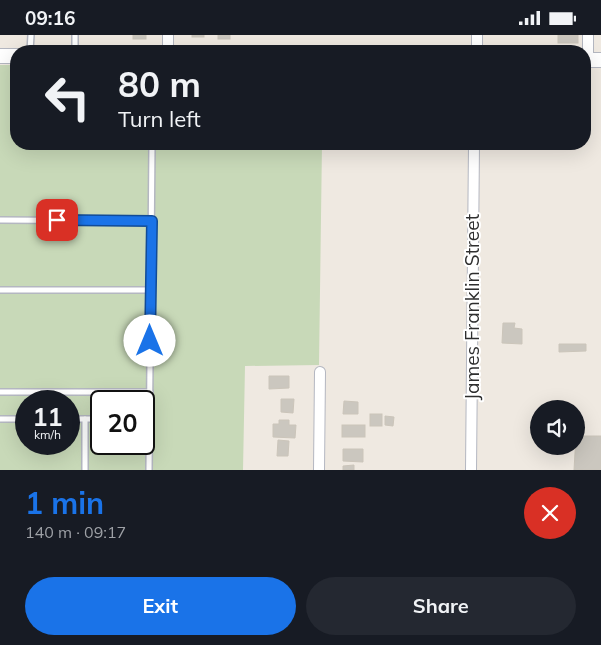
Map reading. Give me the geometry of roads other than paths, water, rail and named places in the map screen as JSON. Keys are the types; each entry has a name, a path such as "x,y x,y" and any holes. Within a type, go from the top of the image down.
{"street":[{"name":"James Franklin Street","path":"471,470 474,150"},
{"path":"319,470 320,372"}],"lane":[{"path":"150,390 152,150"},
{"path":"0,220 152,221"},
{"path":"0,290 150,290"},
{"path":"0,392 90,392"},
{"path":"0,419 15,419"},
{"path":"80,419 90,419"},
{"path":"85,419 85,470"},
{"path":"148,455 149,470"}]}
